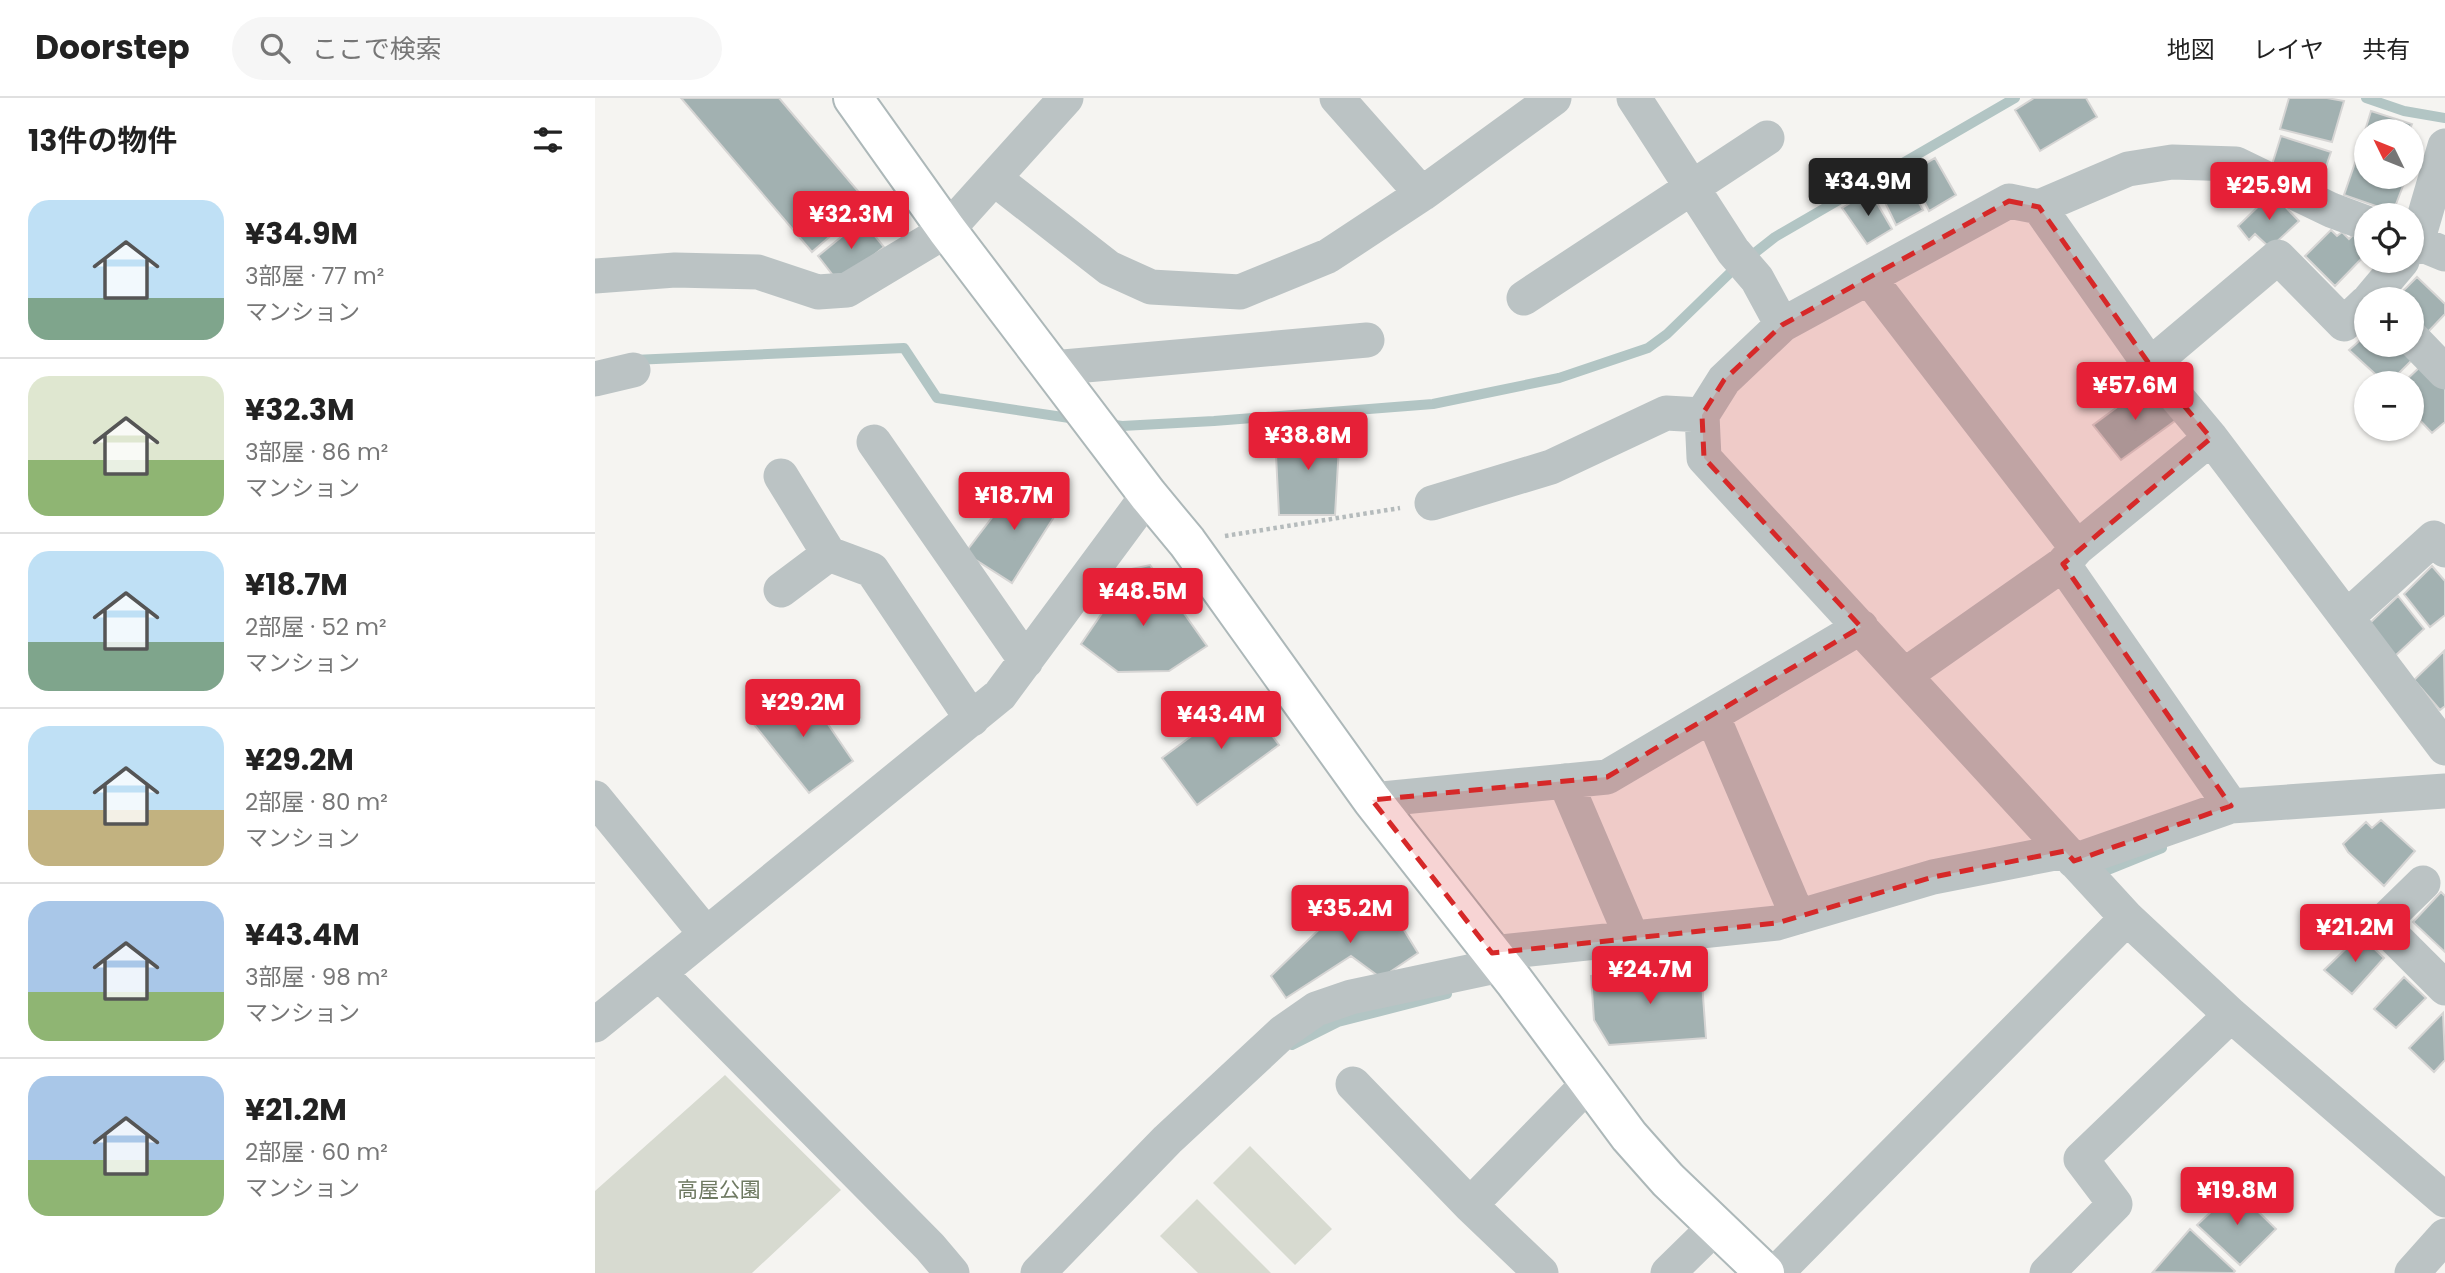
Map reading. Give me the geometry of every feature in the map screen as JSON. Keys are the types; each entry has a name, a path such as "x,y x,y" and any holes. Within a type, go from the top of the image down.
{"street":[{"path":"853,98 947,230 1147,495 1187,542 1372,800 1503,967 1629,1136 1668,1180 1765,1273"},
{"path":"595,276 675,270 758,272 818,292 847,290 947,230 996,179 1066,98"},
{"path":"1337,98 1422,194"},
{"path":"996,179 1109,268 1151,287 1240,292 1328,256 1422,194 1554,98"},
{"path":"1634,98 1742,261 1757,279 1782,325"},
{"path":"1524,298 1767,138"},
{"path":"2424,223 2445,146"},
{"path":"2354,219 2236,164 2172,162 2128,169 2039,207 2009,201 1782,325 1724,380 1702,415 1705,458 2127,918 2231,1015 2445,1200"},
{"path":"2039,207 2150,365 2211,438 2445,748"},
{"path":"2150,365 2278,257 2344,324 2354,315"},
{"path":"2383,287 2395,273"},
{"path":"1869,278 2070,556 2231,806"},
{"path":"1052,368 1367,340"},
{"path":"2424,350 2445,372"},
{"path":"595,379 633,370"},
{"path":"1432,503 1551,467 1666,413 1702,415"},
{"path":"1905,675 2070,556 2211,438"},
{"path":"874,442 1026,661"},
{"path":"781,476 829,554 872,570 972,719"},
{"path":"595,1025 1000,695 1147,495"},
{"path":"2347,617 2434,538 2445,550"},
{"path":"781,590 829,554"},
{"path":"1372,800 1607,777 1861,627"},
{"path":"1712,715 1798,917"},
{"path":"1565,781 1632,938"},
{"path":"1038,1273 1167,1140 1283,1032 1317,1009 1351,997 1632,938 1777,923 1933,877 2077,864 2231,806 2445,791"},
{"path":"595,798 706,934"},
{"path":"2423,883 2381,924 2445,988"},
{"path":"1776,1273 2127,918"},
{"path":"659,973 930,1247 952,1273"},
{"path":"2047,1273 2115,1204 2081,1158 2231,1015"},
{"path":"1470,1205 1589,1083"},
{"path":"1353,1084 1470,1205 1541,1273"},
{"path":"1668,1273 1716,1226"},
{"path":"2412,1273 2445,1236"}],"path":[{"path":"1187,542 1432,503"}],"highlighted area":[{"path":"2009,201 2039,207 2150,365 2211,438 2063,564 2231,806 2074,861 2065,851 1933,877 1777,923 1492,953 1372,800 1607,777 1861,627 1704,458 1702,415 1724,380 1782,325"}],"green space":[{"name":"高屋公園","path":"725,1075 841,1190 752,1273 595,1273 595,1191"},
{"path":"1250,1146 1332,1229 1295,1265 1213,1183"},
{"path":"1197,1199 1271,1273 1198,1273 1160,1236"}],"building":[{"path":"681,98 779,98 868,203 812,252"},
{"path":"2034,98 2086,98 2097,117 2040,151 2015,110"},
{"path":"2289,98 2344,101 2332,142 2280,129"},
{"path":"2371,111 2396,119 2369,119"},
{"path":"2281,136 2331,152 2318,190 2269,174"},
{"path":"1935,158 1956,195 1929,211 1910,173"},
{"path":"2354,166 2354,189 2402,189 2396,203 2367,203 2344,195"},
{"path":"1903,174 1923,210 1896,225 1879,190"},
{"path":"1870,191 1892,229 1867,244 1842,208"},
{"path":"2272,193 2299,221 2270,248 2255,234 2249,240 2238,226"},
{"path":"862,220 884,247 839,283 818,256"},
{"path":"2331,230 2337,236 2342,232 2349,239 2354,236 2354,266 2335,286 2305,256"},
{"path":"2417,277 2445,304 2445,314 2427,333 2424,330 2424,287 2407,287"},
{"path":"2357,357 2415,357 2401,371 2372,371"},
{"path":"2423,364 2445,389 2445,422 2432,433 2424,425 2424,371 2416,371"},
{"path":"2147,385 2179,418 2121,460 2093,425"},
{"path":"1340,429 1335,515 1279,515 1275,435"},
{"path":"1019,482 1061,506 1012,583 965,553"},
{"path":"1150,565 1207,646 1169,671 1118,672 1081,644 1132,569"},
{"path":"2432,566 2445,581 2445,615 2430,627 2404,594"},
{"path":"2398,596 2424,629 2395,656 2369,624"},
{"path":"2444,651 2445,706 2440,710 2414,680"},
{"path":"800,683 853,761 809,793 752,722"},
{"path":"1244,697 1279,745 1197,805 1162,758"},
{"path":"2381,820 2415,851 2384,886 2343,844 2366,822 2372,828"},
{"path":"1380,891 1418,953 1381,978 1351,956 1286,998 1271,976 1335,914"},
{"path":"2441,892 2445,896 2445,952 2413,922"},
{"path":"2360,935 2384,958 2352,994 2324,970"},
{"path":"1701,968 1706,1038 1609,1045 1594,1020 1591,976"},
{"path":"2404,977 2426,998 2396,1028 2374,1009"},
{"path":"2443,1013 2445,1060 2434,1072 2409,1048"},
{"path":"2235,1189 2276,1229 2240,1265 2197,1225"},
{"path":"2190,1229 2235,1271 2153,1272"}],"waterway":[{"path":"1108,424 1122,426 1214,421 1433,404 1559,378 1648,348 1667,334 1733,270 1775,237 2015,98"},
{"path":"2366,98 2404,111 2445,118"},
{"path":"633,360 904,348 937,398 1076,419"},
{"path":"2093,870 2110,869 2162,848"},
{"path":"1292,1045 1338,1022 1447,994"}]}
